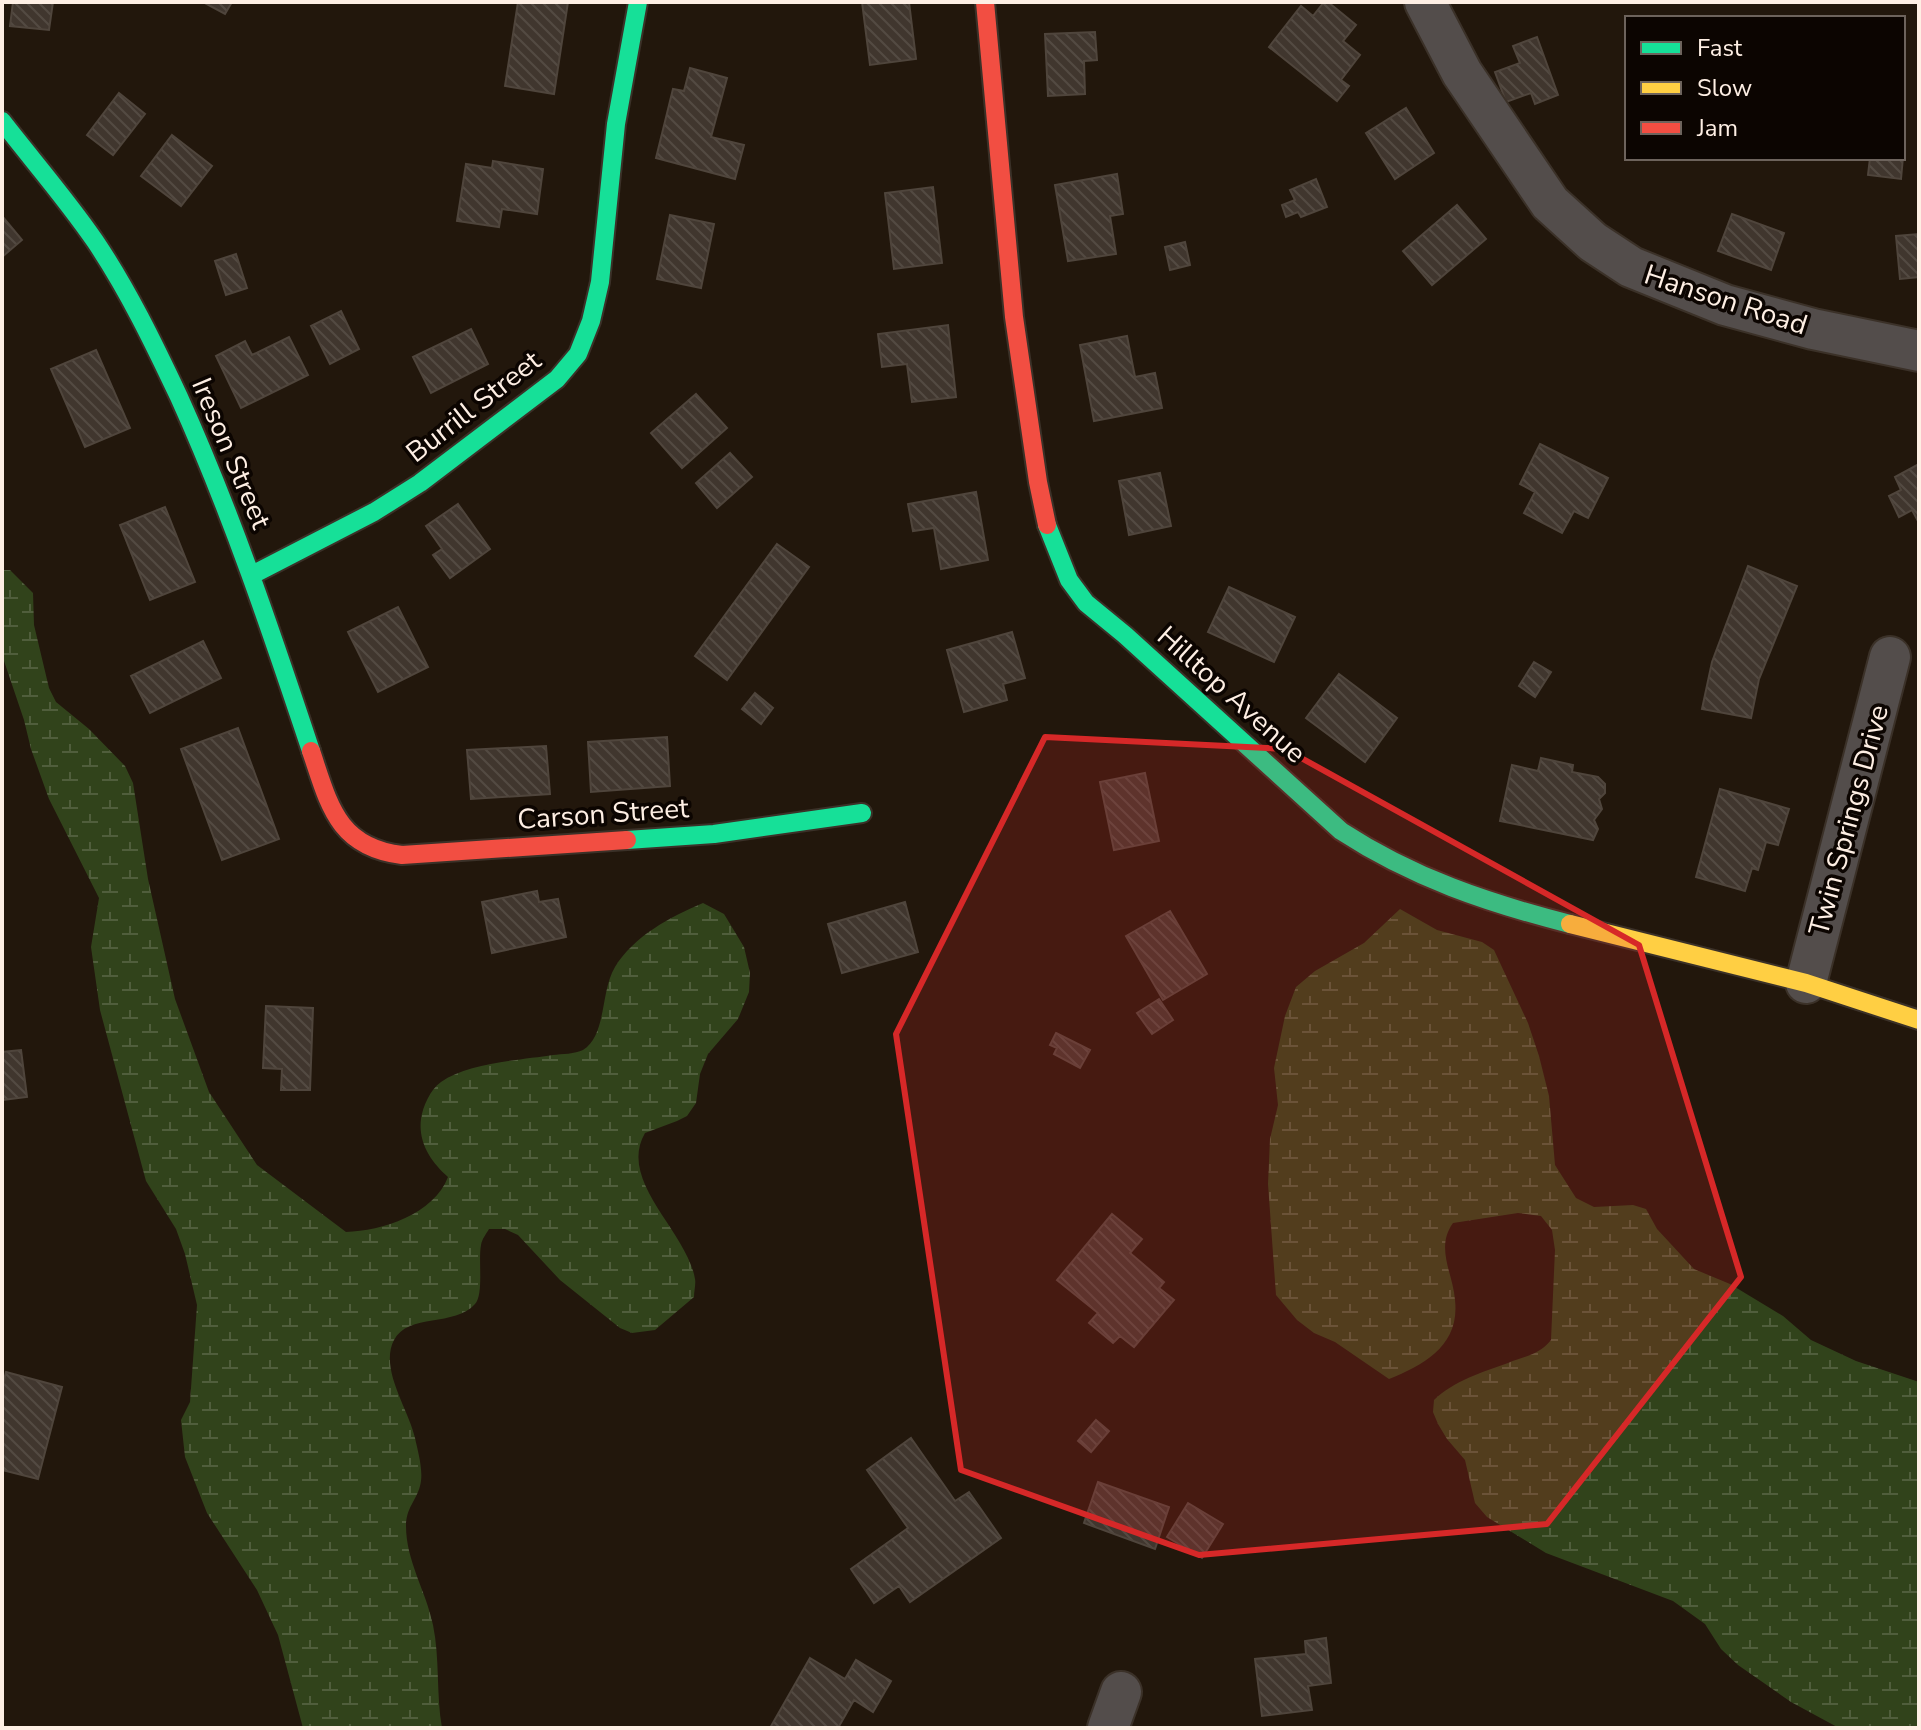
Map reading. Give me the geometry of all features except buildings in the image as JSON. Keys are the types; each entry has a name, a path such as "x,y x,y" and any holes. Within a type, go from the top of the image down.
{"street":[{"name":"Burrill Street","path":"252,575 374,512 420,483 547,388 578,354 591,321 600,282 616,124 638,2"},
{"name":"Hilltop Avenue","path":"985,2 1013,327 1041,500 1059,560 1070,583 1089,607 1125,635 1341,831 1374,854 1453,892 1502,907 1806,983 1919,1020"},
{"name":"Hanson Road","path":"1425,2 1462,73 1550,203 1593,242 1631,267 1725,305 1813,329 1919,351"},
{"name":"Ireson Street","path":"2,121 95,241 135,308 212,470 252,575 331,810 352,836"},
{"name":"Twin Springs Drive","path":"1806,983 1890,657"},
{"name":"Carson Street","path":"352,836 368,849 402,855 714,834 862,813"}],"highlighted area":[{"path":"1045,737 1285,749 1639,945 1741,1277 1547,1524 1199,1555 961,1470 896,1034"}],"green space":[{"path":"2,570 10,570 33,593 34,625 49,688 56,702 89,729 125,766 133,783 148,879 175,999 209,1092 257,1165 346,1232 375,1228 405,1218 431,1201 441,1190 448,1177 427,1151 421,1128 425,1104 437,1085 465,1070 480,1066 583,1050 591,1043 600,1024 615,967 642,937 703,903 724,914 744,947 750,973 749,992 738,1019 708,1054 700,1074 696,1103 687,1116 645,1133 639,1151 646,1188 689,1261 695,1279 694,1297 655,1330 632,1333 620,1328 560,1280 518,1235 505,1229 489,1229 481,1245 479,1293 475,1304 456,1316 410,1326 394,1340 390,1351 392,1376 412,1427 421,1468 420,1486 406,1520 407,1539 433,1625 442,1728 303,1728 278,1635 257,1590 207,1513 185,1457 181,1420 190,1402 197,1305 176,1229 146,1181 100,1010 91,947 99,898 49,799 2,655"},
{"path":"1400,909 1437,930 1482,942 1494,950 1528,1023 1539,1056 1549,1096 1555,1165 1576,1198 1594,1207 1633,1205 1646,1209 1657,1229 1694,1269 1730,1284 1783,1316 1811,1340 1856,1361 1919,1382 1919,1728 1839,1728 1791,1702 1738,1665 1721,1649 1705,1624 1673,1601 1546,1553 1487,1517 1475,1503 1465,1460 1438,1424 1433,1412 1434,1400 1459,1382 1542,1349 1551,1340 1555,1250 1552,1230 1541,1216 1518,1213 1453,1223 1445,1242 1455,1300 1452,1329 1446,1341 1427,1359 1389,1379 1335,1342 1314,1333 1297,1320 1276,1295 1268,1184 1270,1139 1278,1105 1274,1068 1285,1016 1296,987 1315,971 1364,943"}],"traffic: fast":[{"path":"252,575 374,512 420,483 557,379 578,354 591,321 600,282 616,124 638,2"},
{"path":"2,121 95,241 160,357 233,528 311,751"},
{"path":"1047,525 1069,580 1086,603 1341,831 1423,876 1510,907 1570,924"},
{"path":"627,840 714,834 862,813"}],"traffic: slow":[{"path":"1570,924 1806,983 1919,1020"}],"traffic: jam":[{"path":"985,2 1014,317 1047,525"},
{"path":"311,751 339,820 349,833 380,850 402,855 627,840"}]}
